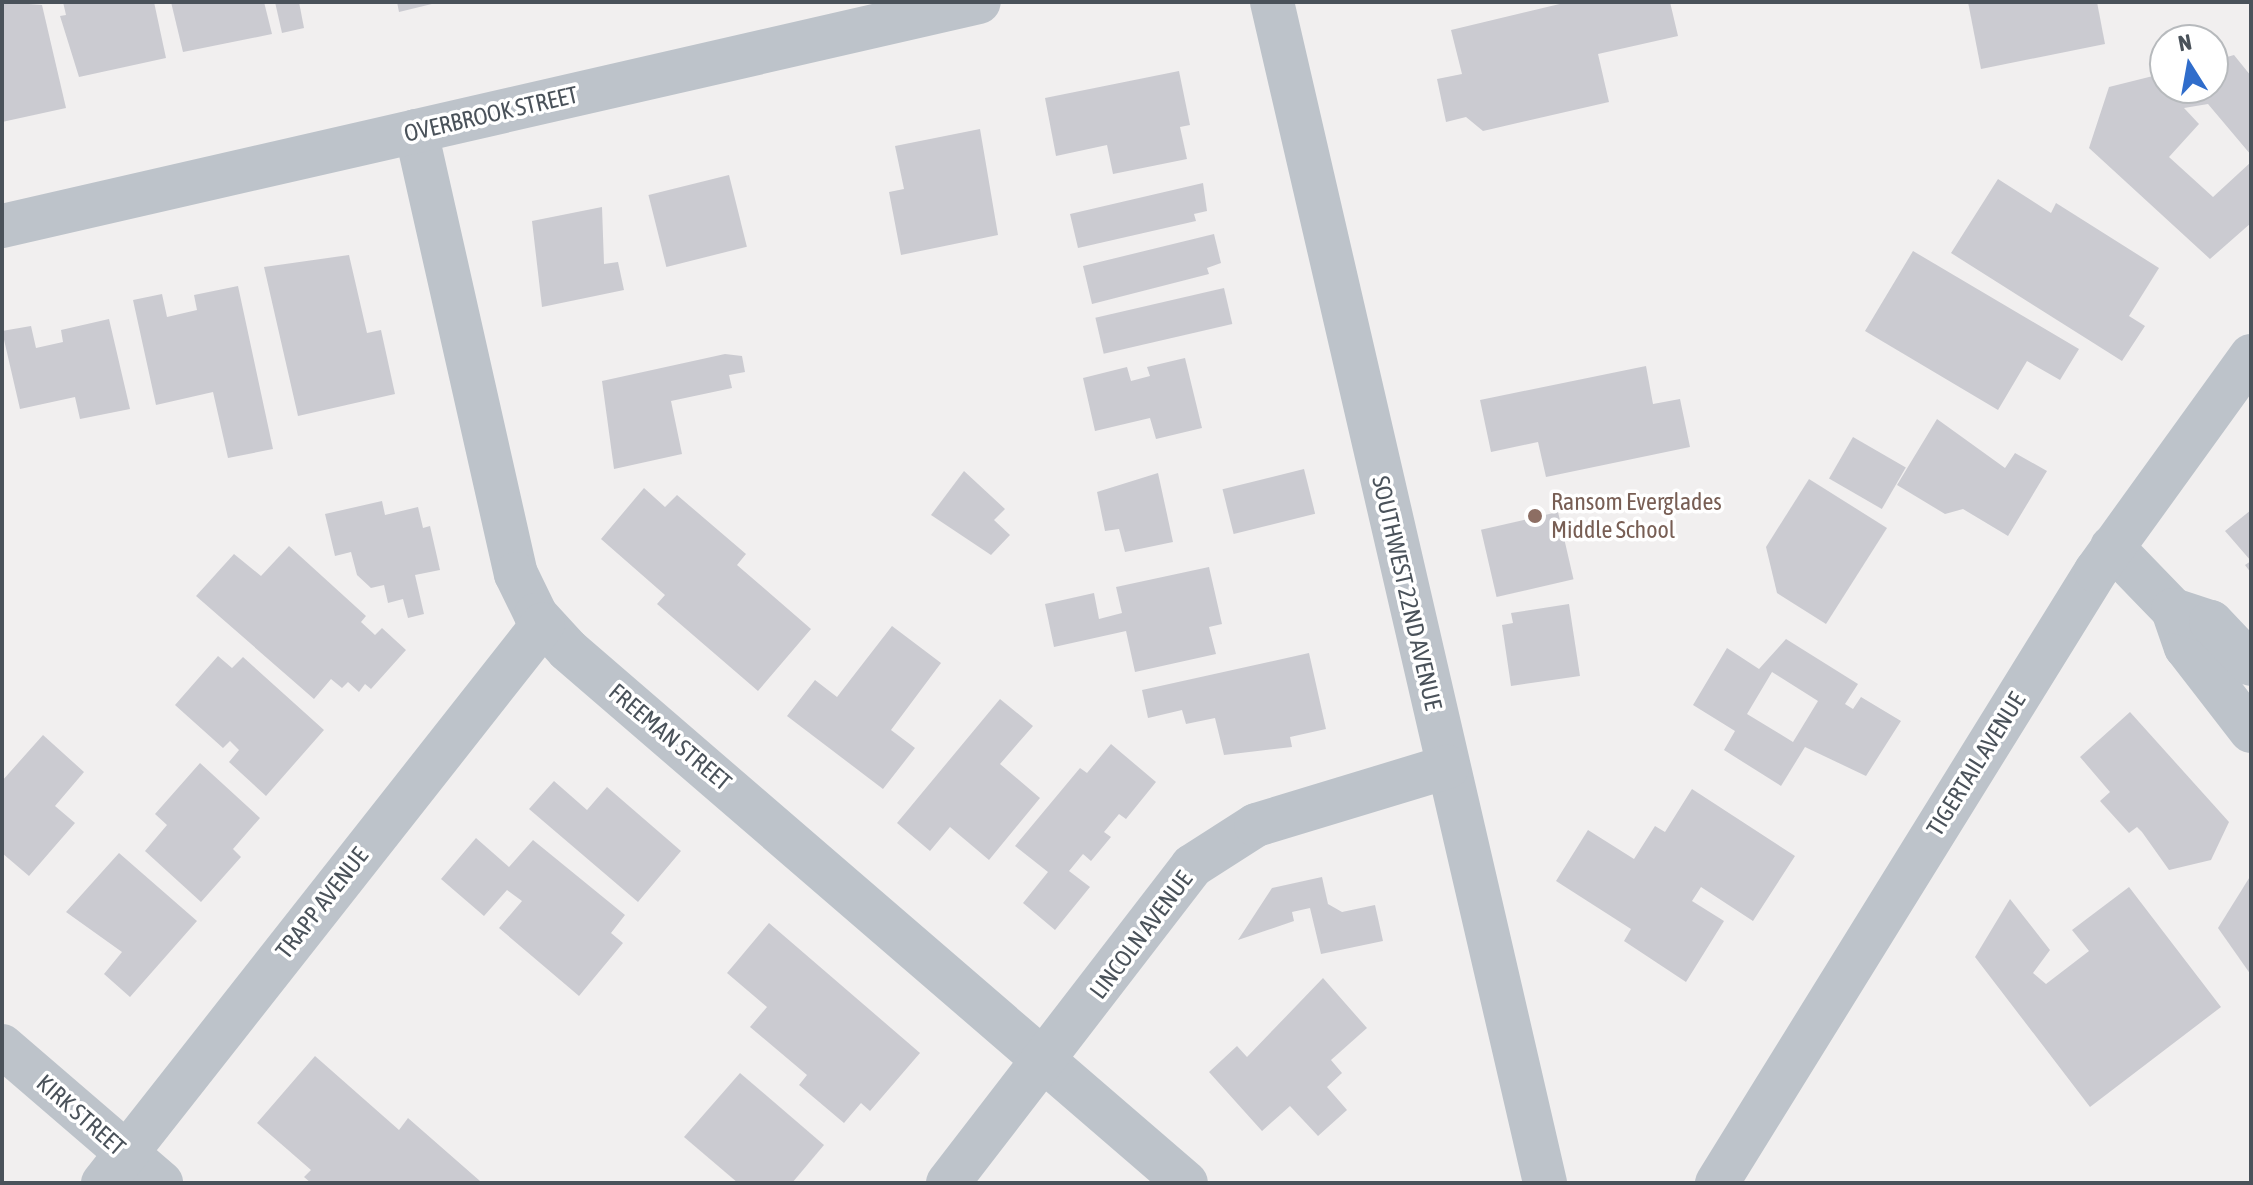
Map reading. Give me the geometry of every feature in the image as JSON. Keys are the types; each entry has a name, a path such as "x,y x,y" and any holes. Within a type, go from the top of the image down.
{"street":[{"name":"OVERBROOK STREET","path":"2,226 979,2"},
{"name":"SOUTHWEST 22ND AVENUE","path":"1272,2 1545,1183"},
{"name":"FREEMAN STREET","path":"416,131 516,574 543,624 1186,1183"},
{"name":"TIGERTAIL AVENUE","path":"1717,1183 2112,547 2251,356"},
{"path":"2112,547 2173,610 2186,647 2251,731"},
{"path":"2173,610 2211,622 2251,664"},
{"name":"TRAPP AVENUE","path":"115,1168 543,624"},
{"name":"LINCOLN AVENUE","path":"948,1183 1048,1060 1177,882 1212,850 1283,816 1447,767"},
{"name":"KIRK STREET","path":"2,1046 115,1168 161,1183"}],"building":[{"path":"2,2 42,5 66,108 2,122"},
{"path":"63,2 154,2 166,58 79,77 60,16 66,15"},
{"path":"171,2 264,2 272,34 183,52"},
{"path":"275,2 299,2 304,28 282,33"},
{"path":"397,2 436,2 436,3 399,12"},
{"path":"1568,2 1670,2 1678,36 1598,54 1609,102 1483,131 1466,117 1446,122 1437,79 1462,74 1451,30"},
{"path":"1968,2 2097,2 2105,44 1981,69"},
{"path":"2234,55 2251,76 2251,155 2208,104 2229,104 2229,56"},
{"path":"1179,71 1190,125 1180,127 1187,159 1113,174 1107,145 1056,156 1045,98"},
{"path":"2149,77 2149,104 2208,104 2184,108 2199,124 2169,157 2213,197 2251,162 2251,223 2210,259 2089,148 2109,87"},
{"path":"980,129 998,235 901,255 889,192 904,189 895,146"},
{"path":"729,175 747,247 666,267 648,195"},
{"path":"1998,179 2051,213 2056,203 2159,268 2129,316 2145,326 2122,361 1951,253"},
{"path":"1203,183 1207,211 1194,214 1196,221 1078,248 1070,214"},
{"path":"602,207 604,264 618,262 624,290 542,307 532,221"},
{"path":"1214,234 1221,263 1207,268 1209,274 1092,304 1083,266"},
{"path":"1913,251 2079,349 2060,380 2027,361 1998,410 1865,331"},
{"path":"349,255 367,333 381,330 395,394 298,416 264,267"},
{"path":"238,286 273,449 228,458 213,392 156,405 133,300 162,294 167,317 197,310 194,295"},
{"path":"1224,288 1232,324 1104,354 1095,318"},
{"path":"109,319 130,409 80,419 75,397 20,409 2,331 31,326 36,348 63,342 61,330"},
{"path":"725,354 742,356 745,372 729,375 732,388 671,401 682,454 614,469 602,381"},
{"path":"1185,358 1202,428 1156,439 1150,418 1095,431 1083,378 1127,367 1131,381 1150,376 1147,367"},
{"path":"1646,366 1653,404 1680,399 1690,447 1546,477 1538,442 1491,452 1480,400"},
{"path":"1937,419 2005,468 2015,453 2047,471 2008,536 1963,509 1945,514 1897,485"},
{"path":"1853,437 1906,468 1882,509 1829,479"},
{"path":"1304,469 1315,514 1234,534 1222,489"},
{"path":"964,471 1005,509 994,520 1010,535 991,555 931,515"},
{"path":"1158,473 1173,542 1125,552 1119,529 1105,531 1097,492"},
{"path":"1809,479 1887,528 1826,624 1777,593 1766,547"},
{"path":"644,488 665,507 677,495 746,554 737,565 811,629 758,691 657,604 665,595 601,539"},
{"path":"382,501 385,515 418,507 423,528 430,526 440,570 415,575 424,614 408,618 403,599 388,603 384,585 371,588 357,575 351,552 335,556 325,514"},
{"path":"2251,510 2251,561 2225,531"},
{"path":"1558,512 1574,579 1497,597 1481,530"},
{"path":"289,546 366,616 361,622 375,635 382,628 406,650 371,689 365,684 359,692 348,682 342,688 331,679 314,699 196,596 234,554 261,576"},
{"path":"1209,567 1222,624 1209,627 1216,654 1135,672 1126,631 1054,647 1045,604 1094,593 1099,619 1122,613 1116,587"},
{"path":"1569,604 1580,676 1511,686 1502,625 1513,623 1511,613"},
{"path":"892,626 941,663 891,730 915,748 883,789 787,716 815,680 837,697"},
{"path":"1786,639 1858,684 1845,704 1853,709 1861,697 1901,721 1866,776 1805,747 1781,786 1724,750 1735,731 1693,705 1727,648 1759,669","holes":["1772,672 1818,701 1793,742 1747,714"]},
{"path":"1309,653 1326,729 1290,737 1292,747 1224,755 1215,718 1186,724 1182,710 1148,718 1142,690"},
{"path":"218,656 232,668 243,657 324,730 266,796 229,762 239,750 230,741 223,748 175,705"},
{"path":"1000,699 1033,726 1000,764 1040,798 989,860 950,827 930,851 897,823"},
{"path":"2130,712 2229,822 2211,860 2169,870 2137,827 2129,833 2100,801 2110,792 2080,757"},
{"path":"43,735 84,772 55,806 75,823 29,876 2,853 2,781"},
{"path":"1111,744 1156,782 1126,819 1119,814 1104,832 1111,837 1091,861 1083,854 1069,871 1090,887 1055,930 1023,903 1048,872 1015,846 1080,768 1087,773"},
{"path":"200,763 260,818 233,849 241,857 201,902 145,851 167,825 155,814"},
{"path":"554,781 587,810 607,787 681,851 638,902 529,809"},
{"path":"1692,789 1795,856 1753,921 1701,887 1692,901 1724,921 1686,982 1624,941 1631,929 1556,881 1588,830 1634,859 1655,826 1665,832"},
{"path":"476,838 509,867 533,840 625,915 611,933 623,943 579,996 499,928 522,901 507,890 484,916 441,879"},
{"path":"119,853 197,921 130,997 104,974 122,952 66,912"},
{"path":"2251,875 2251,975 2218,928"},
{"path":"1322,877 1328,904 1342,912 1375,905 1383,941 1321,954 1310,908 1292,912 1294,921 1238,940 1272,888"},
{"path":"2129,887 2221,1007 2090,1107 1975,957 2010,899 2050,950 2033,973 2046,984 2089,951 2072,930"},
{"path":"769,923 920,1053 870,1111 861,1103 844,1123 799,1085 807,1075 750,1027 767,1007 727,973"},
{"path":"1323,978 1367,1028 1331,1060 1342,1073 1327,1087 1347,1110 1318,1136 1290,1106 1262,1131 1209,1072 1237,1046 1247,1057"},
{"path":"315,1056 399,1130 408,1118 480,1181 311,1183 304,1177 311,1170 257,1123"},
{"path":"740,1073 824,1145 792,1183 738,1183 684,1137"}],"place":[{"name":"Ransom Everglades Middle School","path":"1535,516"}]}
